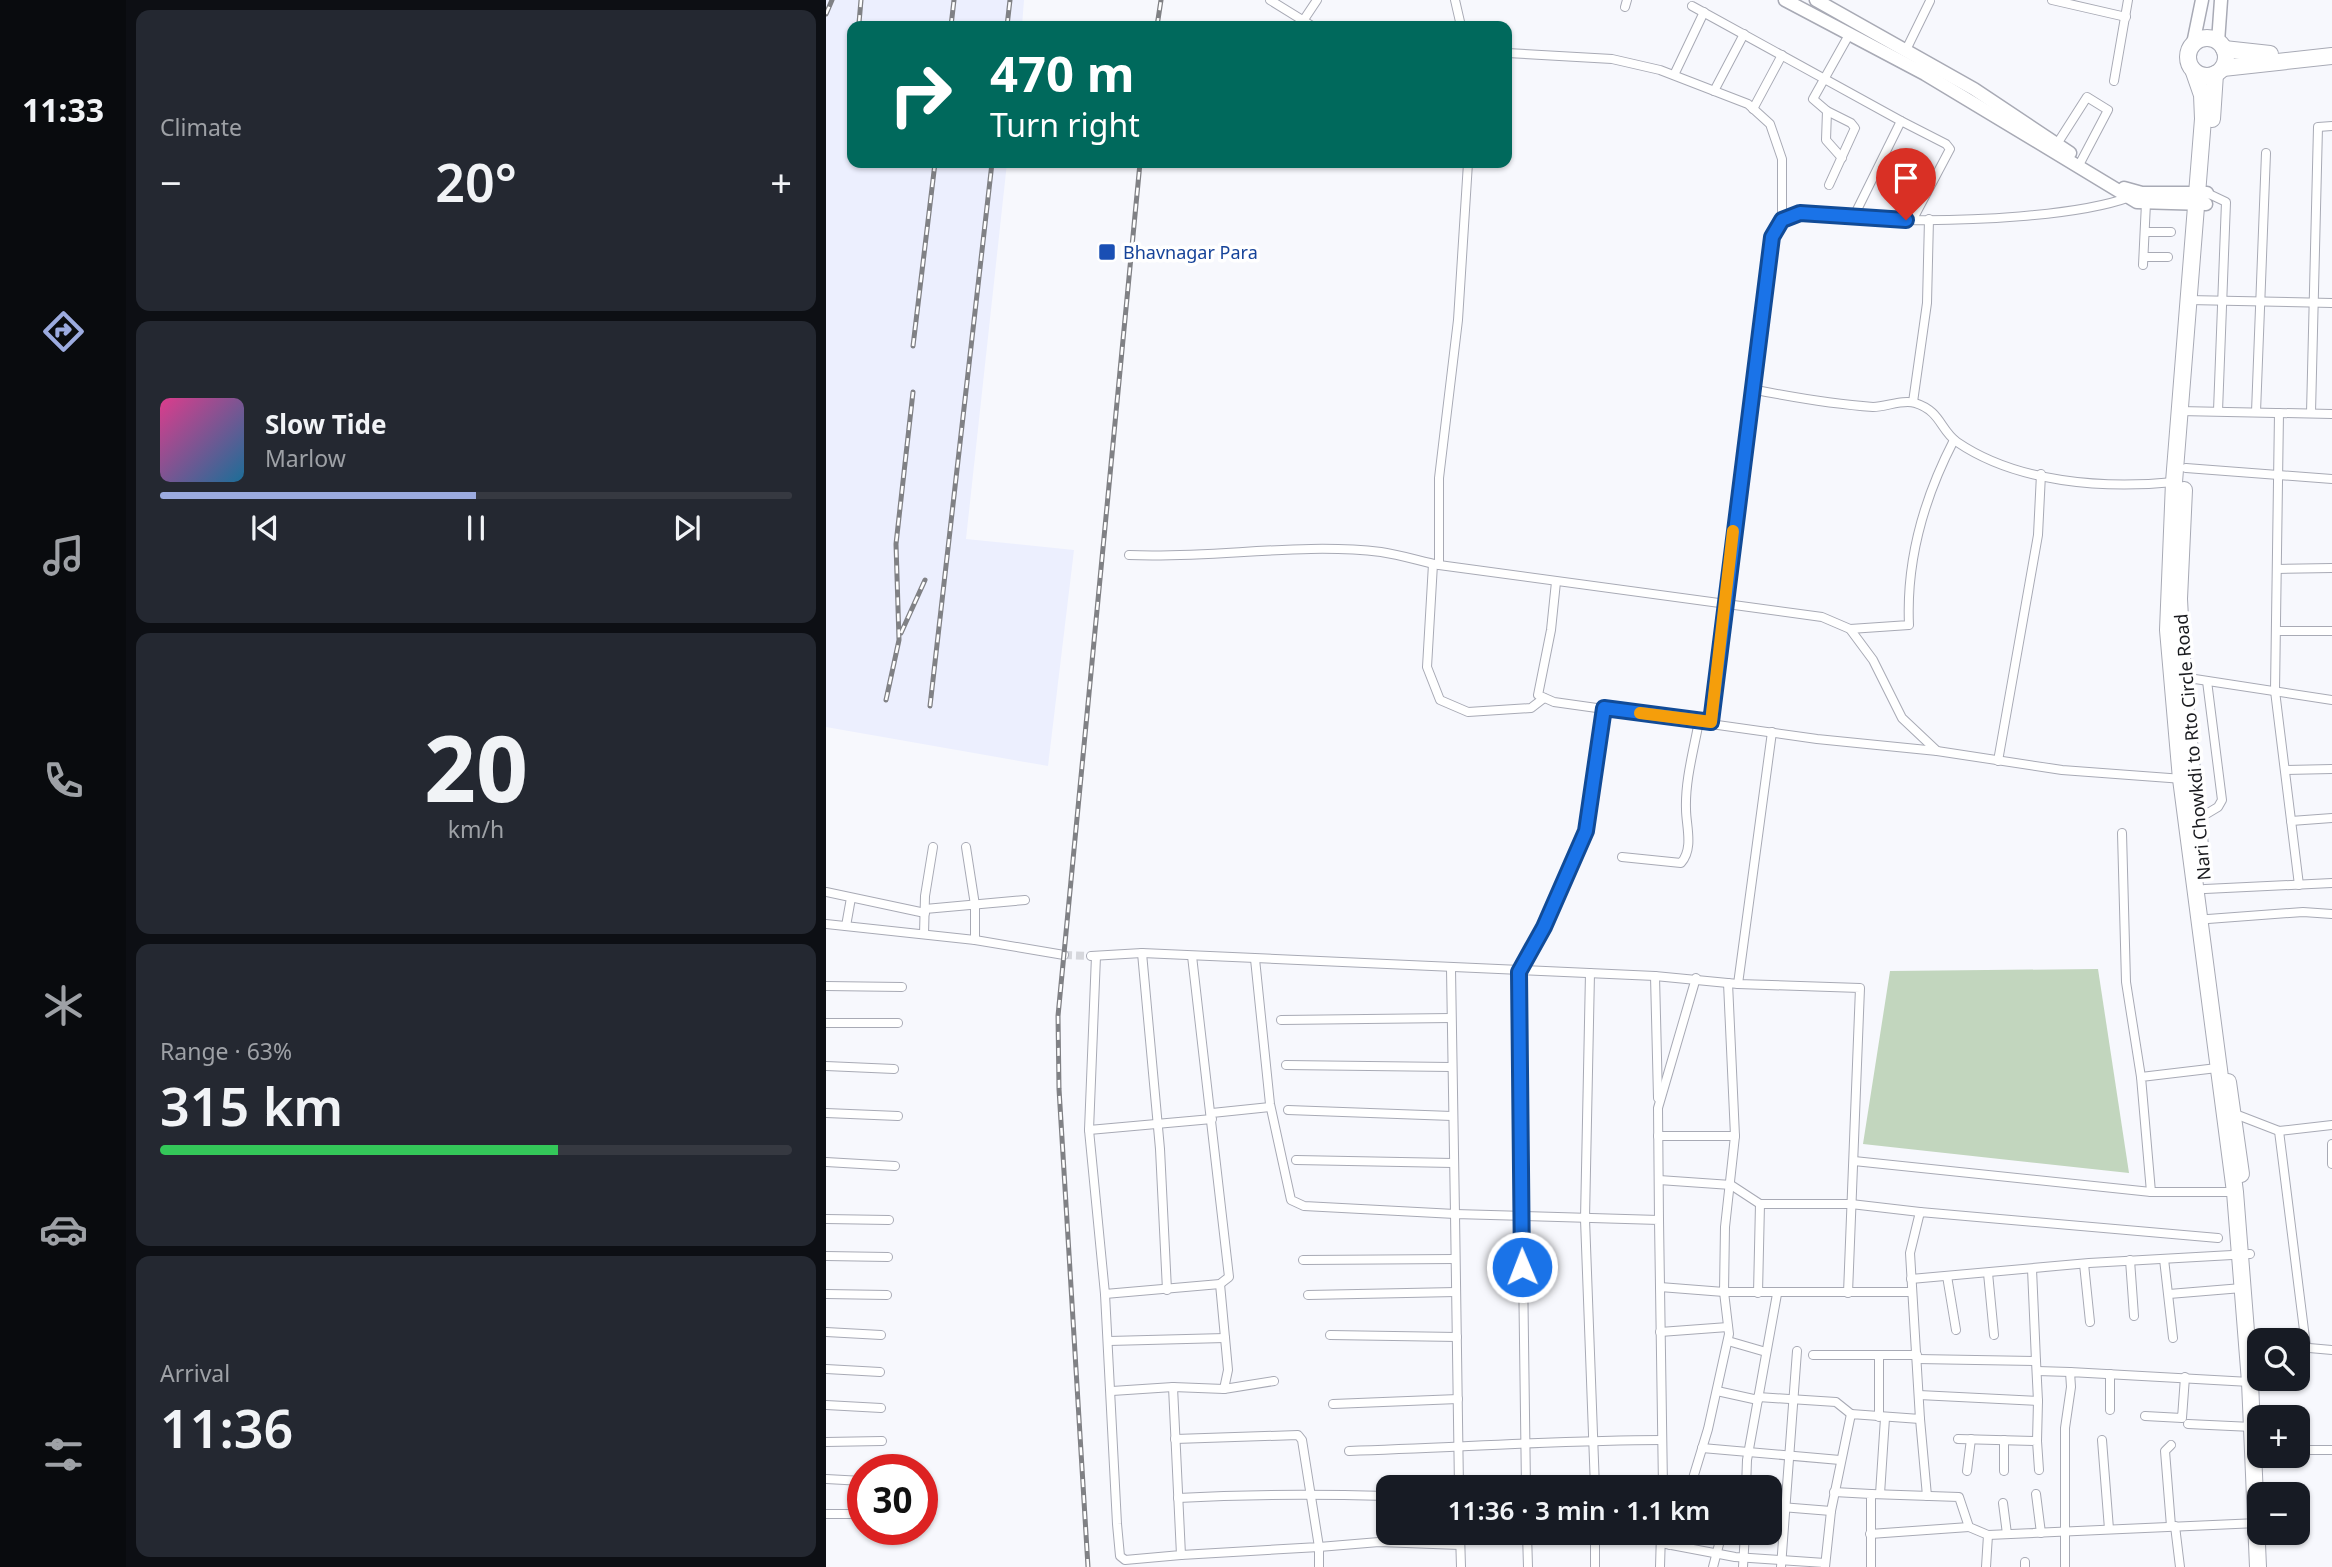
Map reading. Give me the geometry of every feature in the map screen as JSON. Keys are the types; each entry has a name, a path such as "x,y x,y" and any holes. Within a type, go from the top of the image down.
{"highway":[{"path":"2207,119 2202,95 2188,61 2193,44 2204,38 2221,46 2256,55 2332,49"},
{"path":"2219,71 2221,46"},
{"path":"2194,72 2206,77 2219,71 2332,56"},
{"name":"Nari Chowkdi to Rto Circle Road","path":"2219,71 2207,119 2206,198 2193,300 2184,411 2186,468 2177,677 2187,779 2198,819 2225,1065 2235,1114 2245,1254 2256,1328"},
{"path":"2177,677 2168,630 2174,482 2184,411"},
{"path":"2187,779 2217,1068 2245,1254 2243,1288 2247,1342"},
{"path":"2258,1567 2259,1545"},
{"path":"2262,1545 2265,1567"}],"street":[{"path":"1270,0 1303,20 1317,0"},
{"path":"1455,0 1460,21"},
{"path":"1786,0 1991,107 2057,144 2080,164"},
{"path":"1816,0 1906,50 2080,164 2146,203 2206,198"},
{"path":"2052,0 2126,17"},
{"path":"2114,81 2128,0"},
{"path":"2193,44 2202,0"},
{"path":"2221,0 2221,46"},
{"path":"1906,50 1930,1"},
{"path":"1692,6 1950,149 1913,219"},
{"path":"1674,75 1704,12"},
{"path":"1829,185 1854,125 1827,111 1813,99 1857,21"},
{"path":"1714,91 1744,34"},
{"path":"1512,53 1612,59 1674,75 1753,109 1770,124 1782,159 1782,220 1772,237 1711,722"},
{"path":"1753,109 1782,55"},
{"path":"2057,144 2087,97 2108,110 2080,164"},
{"path":"1827,111 1826,140 1842,158"},
{"path":"1854,216 1901,121"},
{"path":"2311,413 2318,127 2332,126"},
{"path":"2256,412 2266,153"},
{"path":"1468,168 1458,320 1439,478 1436,565 1427,667 1440,700 1468,712 1531,708 1544,698"},
{"path":"1782,220 1800,213 1928,219 2064,210 2132,195 2206,198 2226,202 2218,411"},
{"path":"2146,203 2143,261 2168,257"},
{"path":"1913,402 1927,303 1928,219"},
{"path":"2145,232 2171,232"},
{"path":"2193,300 2332,303"},
{"path":"1751,389 1831,404 1877,407 1913,402 1938,416 1954,440 1994,462 2071,483 2138,487 2174,482"},
{"path":"2184,411 2332,414"},
{"path":"2279,413 2275,691 2299,885"},
{"path":"1129,555 1172,557 1268,550 1381,552 1436,565 1822,617 1850,629 1909,625 1910,573 1919,526 1935,477 1954,440"},
{"path":"2186,468 2332,479"},
{"path":"1998,761 2038,535 2041,474"},
{"path":"2277,569 2332,568"},
{"path":"1556,582 1551,630 1538,695 1544,698 1772,732 1937,751 1998,761 2187,779"},
{"path":"1850,629 1873,660 1902,718 1937,751"},
{"path":"2276,631 2332,631"},
{"path":"2177,677 2332,700"},
{"path":"2198,819 2218,807 2221,800 2207,681"},
{"path":"1525,1475 1519,972 1544,927 1586,831 1604,708"},
{"path":"1622,858 1681,863 1685,859 1689,848 1687,785 1699,721"},
{"path":"1738,984 1772,732"},
{"path":"2285,770 2332,769"},
{"path":"2291,821 2332,818"},
{"path":"2122,833 2126,982 2141,1077 2151,1192"},
{"path":"924,934 933,847"},
{"path":"966,847 975,905 975,940"},
{"path":"2205,890 2332,883"},
{"path":"826,892 925,911 1024,900"},
{"path":"846,926 851,898"},
{"path":"2208,919 2302,912 2332,914"},
{"path":"826,924 975,940 1064,955"},
{"path":"1143,953 1167,1290"},
{"path":"1376,1543 1125,1560 1120,1556 1109,1341 1089,1130 1093,956 1143,953 1860,988 1848,1293"},
{"path":"1105,1294 1220,1284 1227,1280 1230,1273 1192,956"},
{"path":"1255,959 1270,1107 1289,1195 1297,1204 1521,1217 1659,1220"},
{"path":"1451,969 1460,1475"},
{"path":"1590,973 1586,1219 1595,1475"},
{"path":"1656,976 1663,1475"},
{"path":"1658,1108 1696,978"},
{"path":"1694,1475 1728,1341 1724,1292 1725,1227 1735,1136 1728,983"},
{"path":"826,986 902,987"},
{"path":"1280,1020 1451,1018"},
{"path":"826,1023 898,1023"},
{"path":"1286,1065 1451,1067"},
{"path":"826,1066 894,1069"},
{"path":"2141,1077 2217,1068"},
{"path":"1089,1130 1157,1125 1270,1107"},
{"path":"1289,1110 1452,1116"},
{"path":"826,1113 898,1116"},
{"path":"2235,1114 2279,1131 2332,1125"},
{"path":"2279,1131 2300,1328"},
{"path":"1658,1136 1735,1136"},
{"path":"2332,1144 2332,1166"},
{"path":"1296,1160 1453,1163"},
{"path":"1853,1161 2151,1192 2235,1192"},
{"path":"826,1163 895,1166"},
{"path":"1659,1180 1731,1185 1760,1204 1851,1204 2218,1238"},
{"path":"1758,1293 1760,1204"},
{"path":"1920,1212 1910,1253 1927,1496"},
{"path":"826,1219 889,1220"},
{"path":"1911,1279 2130,1260 2245,1254"},
{"path":"826,1255 888,1257"},
{"path":"1303,1260 1455,1259"},
{"path":"2164,1259 2173,1338"},
{"path":"2130,1260 2134,1316"},
{"path":"2084,1264 2090,1322"},
{"path":"2032,1269 2039,1470"},
{"path":"1988,1273 1994,1335"},
{"path":"1947,1276 1956,1330"},
{"path":"1220,1284 1228,1370 1224,1389"},
{"path":"1660,1287 1777,1294 1911,1292"},
{"path":"2169,1294 2243,1288"},
{"path":"1308,1295 1456,1292"},
{"path":"826,1294 887,1295"},
{"path":"1747,1475 1777,1294"},
{"path":"1660,1332 1728,1327"},
{"path":"826,1332 881,1335"},
{"path":"1330,1335 1457,1337"},
{"path":"1109,1341 1225,1339"},
{"path":"1728,1341 1766,1352"},
{"path":"2310,1347 2332,1350"},
{"path":"1781,1563 1797,1351"},
{"path":"1813,1355 2036,1361"},
{"path":"1871,1567 1870,1534 1882,1417 1879,1356"},
{"path":"826,1369 880,1372"},
{"path":"2037,1371 2247,1382"},
{"path":"2065,1567 2065,1428 2071,1387 2070,1372"},
{"path":"2110,1374 2110,1410"},
{"path":"2145,1416 2182,1418 2185,1377"},
{"path":"1112,1391 1173,1387 1224,1389 1274,1381"},
{"path":"1173,1387 1181,1555"},
{"path":"1717,1391 1758,1398 1793,1397 1836,1402 1851,1414 1920,1419"},
{"path":"1919,1395 2038,1401"},
{"path":"1333,1404 1458,1399"},
{"path":"826,1405 881,1408"},
{"path":"1672,1545 1716,1553 1743,1562 1825,1565 1834,1492 1851,1414"},
{"path":"2188,1424 2247,1422"},
{"path":"1175,1439 1298,1435 1302,1440 1319,1547 1319,1567"},
{"path":"1958,1439 2037,1441"},
{"path":"1967,1471 1971,1439"},
{"path":"1349,1451 1594,1440 1662,1440"},
{"path":"2004,1440 2004,1471"},
{"path":"2102,1440 2109,1529"},
{"path":"826,1442 882,1441"},
{"path":"2171,1446 2165,1451 2180,1567"},
{"path":"1702,1448 1840,1460"},
{"path":"2310,1450 2332,1450"},
{"path":"826,1479 847,1480"},
{"path":"1834,1492 1959,1497 1969,1527"},
{"path":"1178,1498 1278,1493 1310,1497 1376,1496"},
{"path":"2036,1494 2041,1533"},
{"path":"2003,1503 2007,1534"},
{"path":"1784,1507 1831,1511"},
{"path":"826,1514 847,1514"},
{"path":"1870,1534 1969,1527 1989,1535 2173,1526 2247,1526"},
{"path":"1986,1567 1989,1535"},
{"path":"1460,1545 1461,1567"},
{"path":"1527,1545 1528,1567"},
{"path":"1595,1545 1595,1567"},
{"path":"1660,1567 1666,1545"},
{"path":"1713,1567 1718,1545"}],"shaded area":[{"path":"826,0 1024,0 1022,21 847,21 847,168 1006,168 966,539 1074,550 1048,766 826,727"}],"green space":[{"path":"2098,969 2129,1173 1863,1144 1890,971"}],"tunnel":[{"path":"1064,955 1091,956"}],"railway":[{"path":"826,14 832,0"},
{"path":"859,21 861,0"},
{"path":"952,21 954,0"},
{"path":"1008,21 1010,0"},
{"path":"1158,21 1161,0"},
{"path":"913,346 934,168"},
{"path":"930,706 991,168"},
{"path":"1088,1567 1059,1089 1058,1016 1140,168"},
{"path":"886,700 899,640 896,544 913,392"},
{"path":"901,633 925,580"}],"slow traffic":[{"path":"1640,713 1711,722 1733,531"}],"place":[{"name":"Bhavnagar Para","path":"1107,252"}],"route":[{"path":"1522,1267 1519,972 1544,927 1586,831 1604,708 1711,722 1756,344 1772,237 1782,220 1800,213 1906,220"}]}
